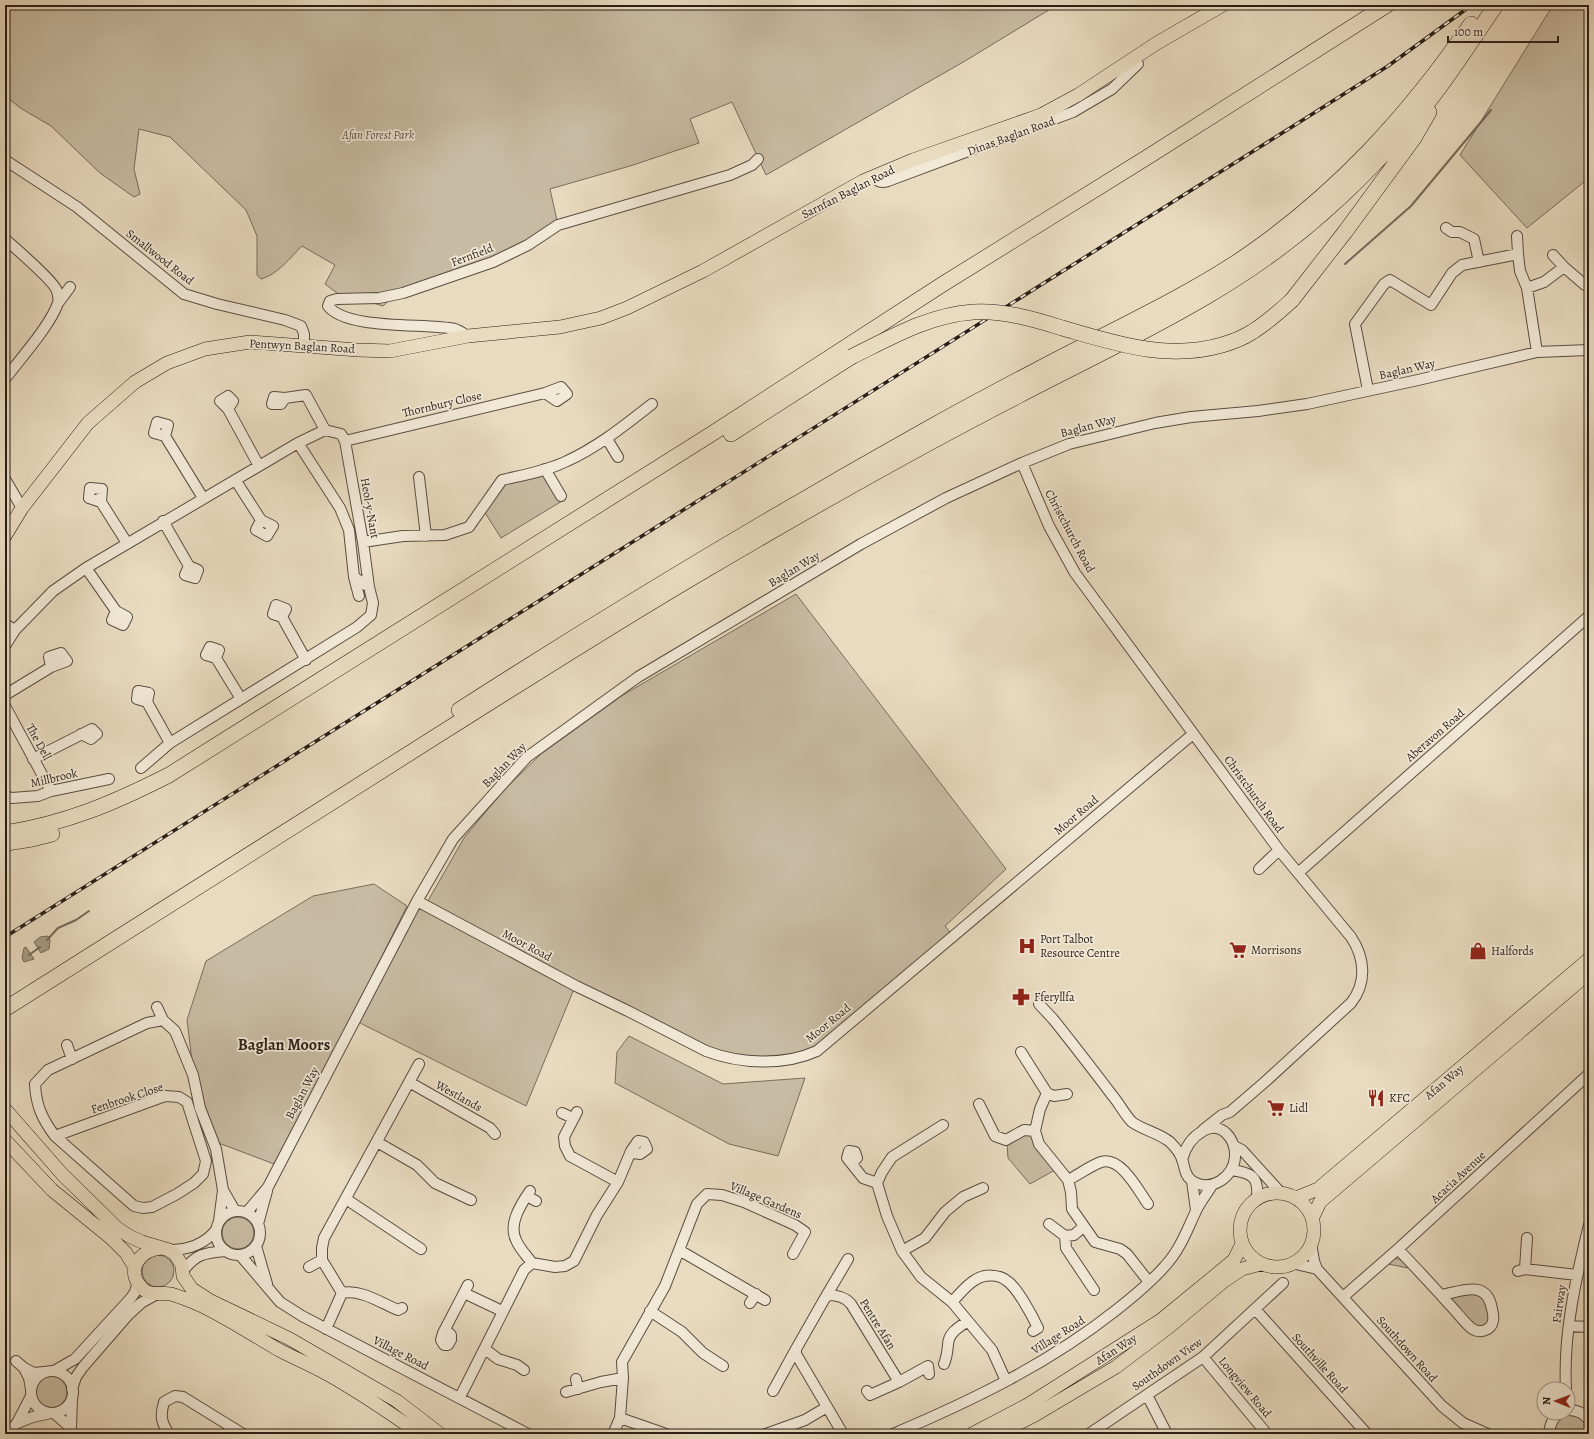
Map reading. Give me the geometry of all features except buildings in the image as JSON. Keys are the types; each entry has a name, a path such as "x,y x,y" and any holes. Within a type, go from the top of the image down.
{"highway":[{"path":"5,834 34,828 99,808 128,796 169,775 707,437 943,284 1153,154 1387,5"},
{"path":"5,998 260,838 546,654 696,562 928,428 1166,303 1242,259 1312,205 1345,176 1373,148 1431,80 1484,5"},
{"path":"5,1009 552,664 702,572 871,475 1015,397 1173,316 1250,270 1320,216 1353,186 1414,120 1440,87 1496,5"},
{"path":"5,844 32,840 86,824 130,807 174,784 356,671 851,357 910,328 939,318 973,312 1003,314 1044,322 1120,345 1151,350 1189,351 1230,342 1251,333 1271,319 1292,300 1345,232 1414,138 1463,54"}],"main road":[{"name":"Sarnfan Baglan Road","path":"627,308 703,270 874,176 913,160 1041,115 1078,95 1157,43 1223,5"},
{"name":"Pentwyn Baglan Road","path":"5,536 22,508 88,423 135,382 167,363 205,349 250,342 358,350 390,350 468,336 560,327 601,318 627,308"},
{"name":"Afan Way","path":"1296,1198 1318,1189 1589,959"},
{"name":"Afan Way","path":"1312,1219 1320,1202 1589,973"},
{"path":"5,1109 62,1174 117,1228 129,1236 165,1249 179,1259 182,1272 192,1289 209,1300 290,1340 397,1401 440,1434"},
{"path":"5,1140 52,1190 111,1238 126,1253 135,1268 138,1282 146,1292 174,1295 200,1306 336,1379 420,1434"},
{"path":"1281,1193 1296,1198 1308,1211 1312,1219 1313,1227 1311,1243 1304,1255 1292,1263 1277,1267 1261,1264 1250,1255 1242,1244 1240,1235 1241,1218 1251,1203 1257,1198 1269,1194 1281,1193"},
{"name":"Afan Way","path":"972,1434 1029,1404 1161,1320 1234,1260 1242,1244"},
{"path":"135,1268 138,1260 144,1253 152,1249 165,1249"},
{"name":"Afan Way","path":"998,1434 1035,1415 1116,1367 1242,1269 1261,1264"}],"street":[{"name":"Dinas Baglan Road","path":"874,176 876,180 881,182 888,181 1064,117 1112,89 1138,64"},
{"name":"Fernfield","path":"468,336 456,330 373,323 339,315 332,311 328,306 330,301 337,299 379,298 403,293 472,270 493,262 528,245 558,225 730,175 752,165 758,159"},
{"name":"Smallwood Road","path":"5,160 77,207 184,294 216,304 285,320 301,326 304,334 304,346"},
{"path":"1446,228 1452,232 1460,232 1474,239 1479,262"},
{"path":"1517,236 1520,271 1527,288 1537,352"},
{"path":"5,239 29,260 57,290 58,302"},
{"path":"1368,390 1355,324 1384,284 1390,280 1431,305 1452,273 1462,266 1518,254"},
{"path":"1553,255 1564,267 1585,285"},
{"path":"1527,288 1544,282 1564,267"},
{"path":"5,379 38,336 53,313 58,302 70,287"},
{"name":"Baglan Way","path":"258,1224 268,1187 417,901 452,839 527,757 638,677 861,544 946,498 1022,463 1069,444 1155,422 1293,406 1418,380 1537,352 1589,350"},
{"name":"Thornbury Close","path":"343,438 545,393"},
{"path":"285,398 306,394 325,430 343,438"},
{"path":"363,542 403,536 445,535 469,527 502,480 528,474 566,462 607,439 652,404"},
{"path":"228,409 259,466"},
{"path":"5,646 15,630 53,591 86,568 163,521 236,481 298,443 325,430"},
{"path":"165,436 203,498"},
{"name":"Heol-y-Nant","path":"140,768 170,743 306,660 357,627 371,615 373,603 343,438"},
{"path":"607,439 618,458"},
{"name":"Heol-y-Nant","path":"298,443 340,508 349,530 354,577 359,596"},
{"name":"Christchurch Road","path":"1022,463 1049,526 1076,573 1279,850 1357,946 1362,958 1361,983 1356,997 1344,1010 1230,1112 1203,1130"},
{"path":"545,469 561,496"},
{"path":"419,477 426,490 426,536"},
{"path":"5,479 22,508"},
{"path":"236,481 261,520"},
{"path":"100,502 128,543"},
{"path":"163,521 189,566"},
{"path":"86,568 116,611"},
{"path":"354,577 369,587"},
{"name":"Aberavon Road","path":"1298,873 1589,616"},
{"path":"282,617 306,660"},
{"path":"5,624 15,630"},
{"path":"216,658 241,699"},
{"path":"5,695 51,667"},
{"path":"147,702 170,743"},
{"name":"The Dell","path":"5,706 51,791"},
{"name":"Millbrook","path":"34,759 82,734"},
{"name":"Moor Road","path":"417,901 576,986 706,1051 718,1056 745,1060 791,1060 817,1051 1193,734"},
{"name":"Millbrook","path":"5,796 12,798 38,796 51,791 109,779"},
{"path":"1259,869 1279,850"},
{"path":"1039,1004 1053,1019 1132,1121 1170,1142 1181,1143 1191,1141"},
{"path":"157,1007 163,1020 175,1031 193,1075 200,1108 216,1149 223,1190 218,1225 218,1242 226,1251 232,1254 240,1255 246,1254 256,1246 260,1235 258,1224 252,1215 247,1212 235,1211 223,1216 218,1225 209,1239 181,1250 165,1249"},
{"name":"Fenbrook Close","path":"55,1136 165,1096 179,1098 187,1102 206,1161 201,1177 177,1194 152,1207 143,1208 134,1206 55,1136 44,1122 36,1097 35,1084 48,1070 147,1022 163,1020"},
{"path":"67,1045 72,1059"},
{"path":"1021,1052 1047,1093 1054,1096 1067,1094"},
{"path":"342,1293 322,1260 324,1238 419,1064"},
{"name":"Acacia Avenue","path":"1343,1297 1398,1249 1589,1074"},
{"name":"Westlands","path":"409,1082 490,1128 495,1134"},
{"path":"1047,1093 1040,1109 1035,1131 1039,1144 1068,1180 1071,1192 1072,1209 1083,1227 1095,1242 1120,1249 1127,1254 1149,1282"},
{"path":"979,1104 995,1136 1006,1140 1024,1130 1035,1131"},
{"path":"1170,1142 1182,1160 1186,1174 1192,1181 1201,1185 1212,1185 1218,1183 1232,1170 1235,1155 1231,1138 1224,1126 1230,1112"},
{"path":"562,1113 575,1115 564,1137 565,1146 570,1156 618,1182"},
{"path":"943,1125 892,1157 877,1183 902,1251 921,1277 952,1302 992,1350 1006,1381"},
{"path":"1182,1160 1184,1152 1191,1141 1203,1130 1217,1129 1227,1133"},
{"path":"377,1142 417,1165 435,1183 472,1200"},
{"path":"1234,1146 1242,1150 1281,1193"},
{"path":"531,1196 514,1220 513,1231 516,1241 532,1263 555,1267 565,1266 574,1261 597,1215 618,1182 631,1151"},
{"path":"1068,1180 1102,1162 1117,1164 1125,1172 1148,1204"},
{"path":"852,1163 863,1178 877,1183"},
{"path":"1232,1170 1245,1172 1254,1178 1258,1190 1257,1198"},
{"name":"Village Road","path":"1192,1181 1196,1210"},
{"name":"Village Road","path":"892,1434 947,1411 1006,1381 1062,1350 1090,1331 1166,1266 1180,1247 1196,1210 1212,1185"},
{"name":"Baglan Way","path":"247,1212 268,1187"},
{"path":"902,1251 925,1238 945,1212 963,1197 983,1188"},
{"path":"223,1190 235,1211"},
{"name":"Village Gardens","path":"613,1434 620,1418 623,1378 622,1362 665,1286 697,1204 707,1194 722,1195 789,1217 805,1232 793,1254"},
{"path":"346,1199 421,1249"},
{"path":"1050,1224 1065,1236 1074,1235 1083,1227"},
{"name":"Fairway","path":"1566,1381 1568,1326 1577,1274 1589,1225"},
{"path":"1065,1236 1066,1248 1094,1290"},
{"path":"1527,1238 1521,1270 1577,1274"},
{"name":"Southdown Road","path":"1311,1243 1317,1269 1442,1406 1463,1422 1488,1434"},
{"name":"Village Road","path":"256,1246 268,1288"},
{"path":"1398,1249 1471,1328 1485,1331 1490,1328 1494,1316 1490,1298 1482,1290 1476,1288 1441,1295"},
{"path":"679,1250 765,1300"},
{"path":"182,1272 196,1256 226,1251"},
{"name":"Village Road","path":"240,1255 280,1302 326,1329 528,1434"},
{"path":"773,1391 848,1259"},
{"path":"308,1267 322,1260"},
{"path":"460,1398 485,1349 502,1311 524,1270 532,1263"},
{"path":"1292,1263 1317,1269"},
{"path":"952,1302 974,1280 987,1276 1001,1277 1009,1282 1032,1315 1038,1328 1033,1331"},
{"path":"7,1434 17,1423 31,1392 34,1381 39,1375 51,1371 75,1359 132,1298 138,1282"},
{"name":"Southdown View","path":"1089,1434 1203,1357 1283,1283"},
{"path":"443,1333 466,1289 502,1311"},
{"path":"342,1293 360,1293 398,1310 402,1308"},
{"path":"326,1329 342,1293"},
{"path":"17,1423 33,1417 54,1413 66,1407 69,1404 76,1377 83,1367 128,1315 141,1303 157,1294"},
{"path":"750,1303 756,1294"},
{"name":"Pentre Afan","path":"825,1298 829,1295 834,1295 848,1300 899,1382"},
{"name":"Southville Road","path":"1255,1309 1367,1434"},
{"path":"650,1311 682,1332 703,1353 723,1366"},
{"path":"944,1364 948,1354 948,1344 953,1332 968,1321"},
{"path":"1568,1326 1589,1327"},
{"path":"485,1349 498,1359 518,1365 524,1370"},
{"path":"796,1349 798,1359 843,1434"},
{"name":"Longview Road","path":"1203,1357 1267,1434"},
{"path":"20,1365 34,1372 51,1371 66,1377 70,1382 72,1392 73,1431 54,1413 45,1412 34,1403 29,1378 20,1365"},
{"path":"867,1391 870,1395 899,1382 928,1366 928,1374"},
{"path":"566,1392 577,1384 623,1378"},
{"path":"1147,1395 1167,1434"},
{"path":"169,1434 162,1425 161,1413 164,1402 175,1396 183,1397 243,1434"},
{"path":"766,1434 804,1420 827,1407"},
{"path":"1576,1411 1584,1414 1589,1420"},
{"path":"620,1418 666,1434"},
{"path":"1549,1434 1553,1421"}],"green space":[{"name":"Afan Forest Park","path":"5,5 1057,5 965,61 766,175 732,102 690,119 699,143 630,166 550,189 558,225 528,245 397,293 383,306 357,298 337,299 337,293 325,284 335,265 302,246 278,270 261,279 257,275 257,236 246,210 170,137 139,129 134,169 140,194 134,197 100,173 51,126 22,109 5,96"},
{"path":"1553,5 1589,5 1589,178 1527,228 1460,155"},
{"path":"544,473 562,501 501,538 484,511 501,485"},
{"path":"796,594 1006,869 945,926 953,936 807,1056 732,1058 425,906 464,838 504,790 541,754 623,695"},
{"path":"374,884 407,906 351,1018 274,1164 216,1142 194,1077 187,1020 206,961 313,896"},
{"path":"417,906 574,989 526,1106 358,1022"},
{"path":"629,1036 723,1084 805,1078 778,1156 729,1144 615,1083 617,1052"},
{"path":"1024,1135 1033,1135 1055,1170 1030,1184 1008,1158 1007,1143"},
{"path":"235,1217 241,1217 251,1224 254,1233 253,1239 247,1246 241,1249 235,1249 225,1242 222,1236 222,1230 229,1220"},
{"path":"158,1255 167,1258 171,1262 174,1271 171,1280 167,1284 158,1287 149,1284 145,1280 142,1271 145,1262 149,1258"},
{"path":"1393,1259 1400,1260 1408,1268 1388,1264"},
{"path":"1475,1293 1484,1296 1490,1322 1479,1329 1451,1302 1452,1297"},
{"path":"48,1376 54,1376 64,1383 67,1392 66,1398 60,1405 54,1408 48,1408 38,1401 35,1395 35,1389 42,1379"},
{"path":"1576,1416 1582,1420 1586,1426 1587,1434 1554,1434 1555,1427 1558,1422 1576,1421"}],"shaded area":[{"path":"48,936 50,940 49,949 41,953 34,942 40,937"},
{"path":"26,947 34,959 24,962 22,958 24,948"}],"waterway":[{"path":"1345,264 1411,206 1491,110"},
{"path":"47,940 58,928 76,920 89,911"},
{"path":"29,955 40,947"}],"railway":[{"path":"5,937 1388,66 1465,10"}],"place":[{"name":"Port Talbot Resource Centre","path":"1027,946"},
{"name":"Morrisons","path":"1238,950"},
{"name":"Halfords","path":"1478,951"},
{"name":"Fferyllfa","path":"1021,997"},
{"name":"KFC","path":"1376,1098"},
{"name":"Lidl","path":"1276,1108"}],"district":[{"name":"Baglan Moors","path":"284,1044"}]}
